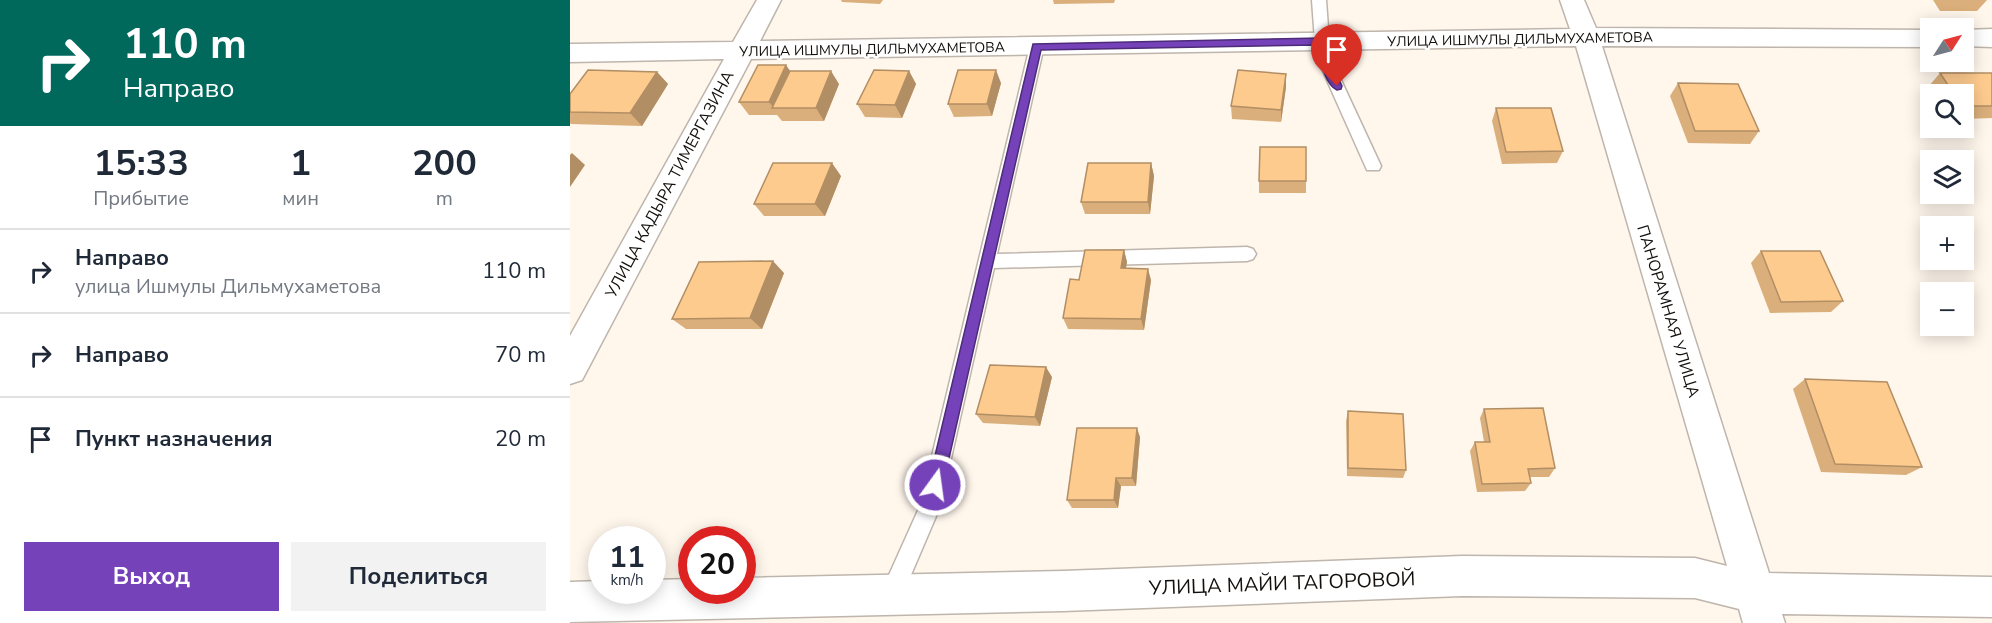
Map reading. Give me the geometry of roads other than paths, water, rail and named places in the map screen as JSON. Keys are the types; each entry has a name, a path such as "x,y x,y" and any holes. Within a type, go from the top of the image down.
{"street":[{"name":"УЛИЦА КАДЫРА ТИМЕРГАЗИНА","path":"570,369 769,0"},
{"name":"ПАНОРАМНАЯ УЛИЦА","path":"1572,0 1586,37 1760,608"},
{"name":"УЛИЦА ИШМУЛЫ ДИЛЬМУХАМЕТОВА","path":"570,53 1586,37 1920,38"},
{"path":"1974,38 1992,38"},
{"name":"УЛИЦА МАЙИ ТАГОРОВОЙ","path":"570,602 1062,591 1462,576 1695,578 1760,608 1992,597"}],"lane":[{"path":"1319,0 1322,41 1328,67 1372,166"},
{"path":"891,595 930,507 989,261 1037,46"},
{"path":"989,261 1247,254"}]}
